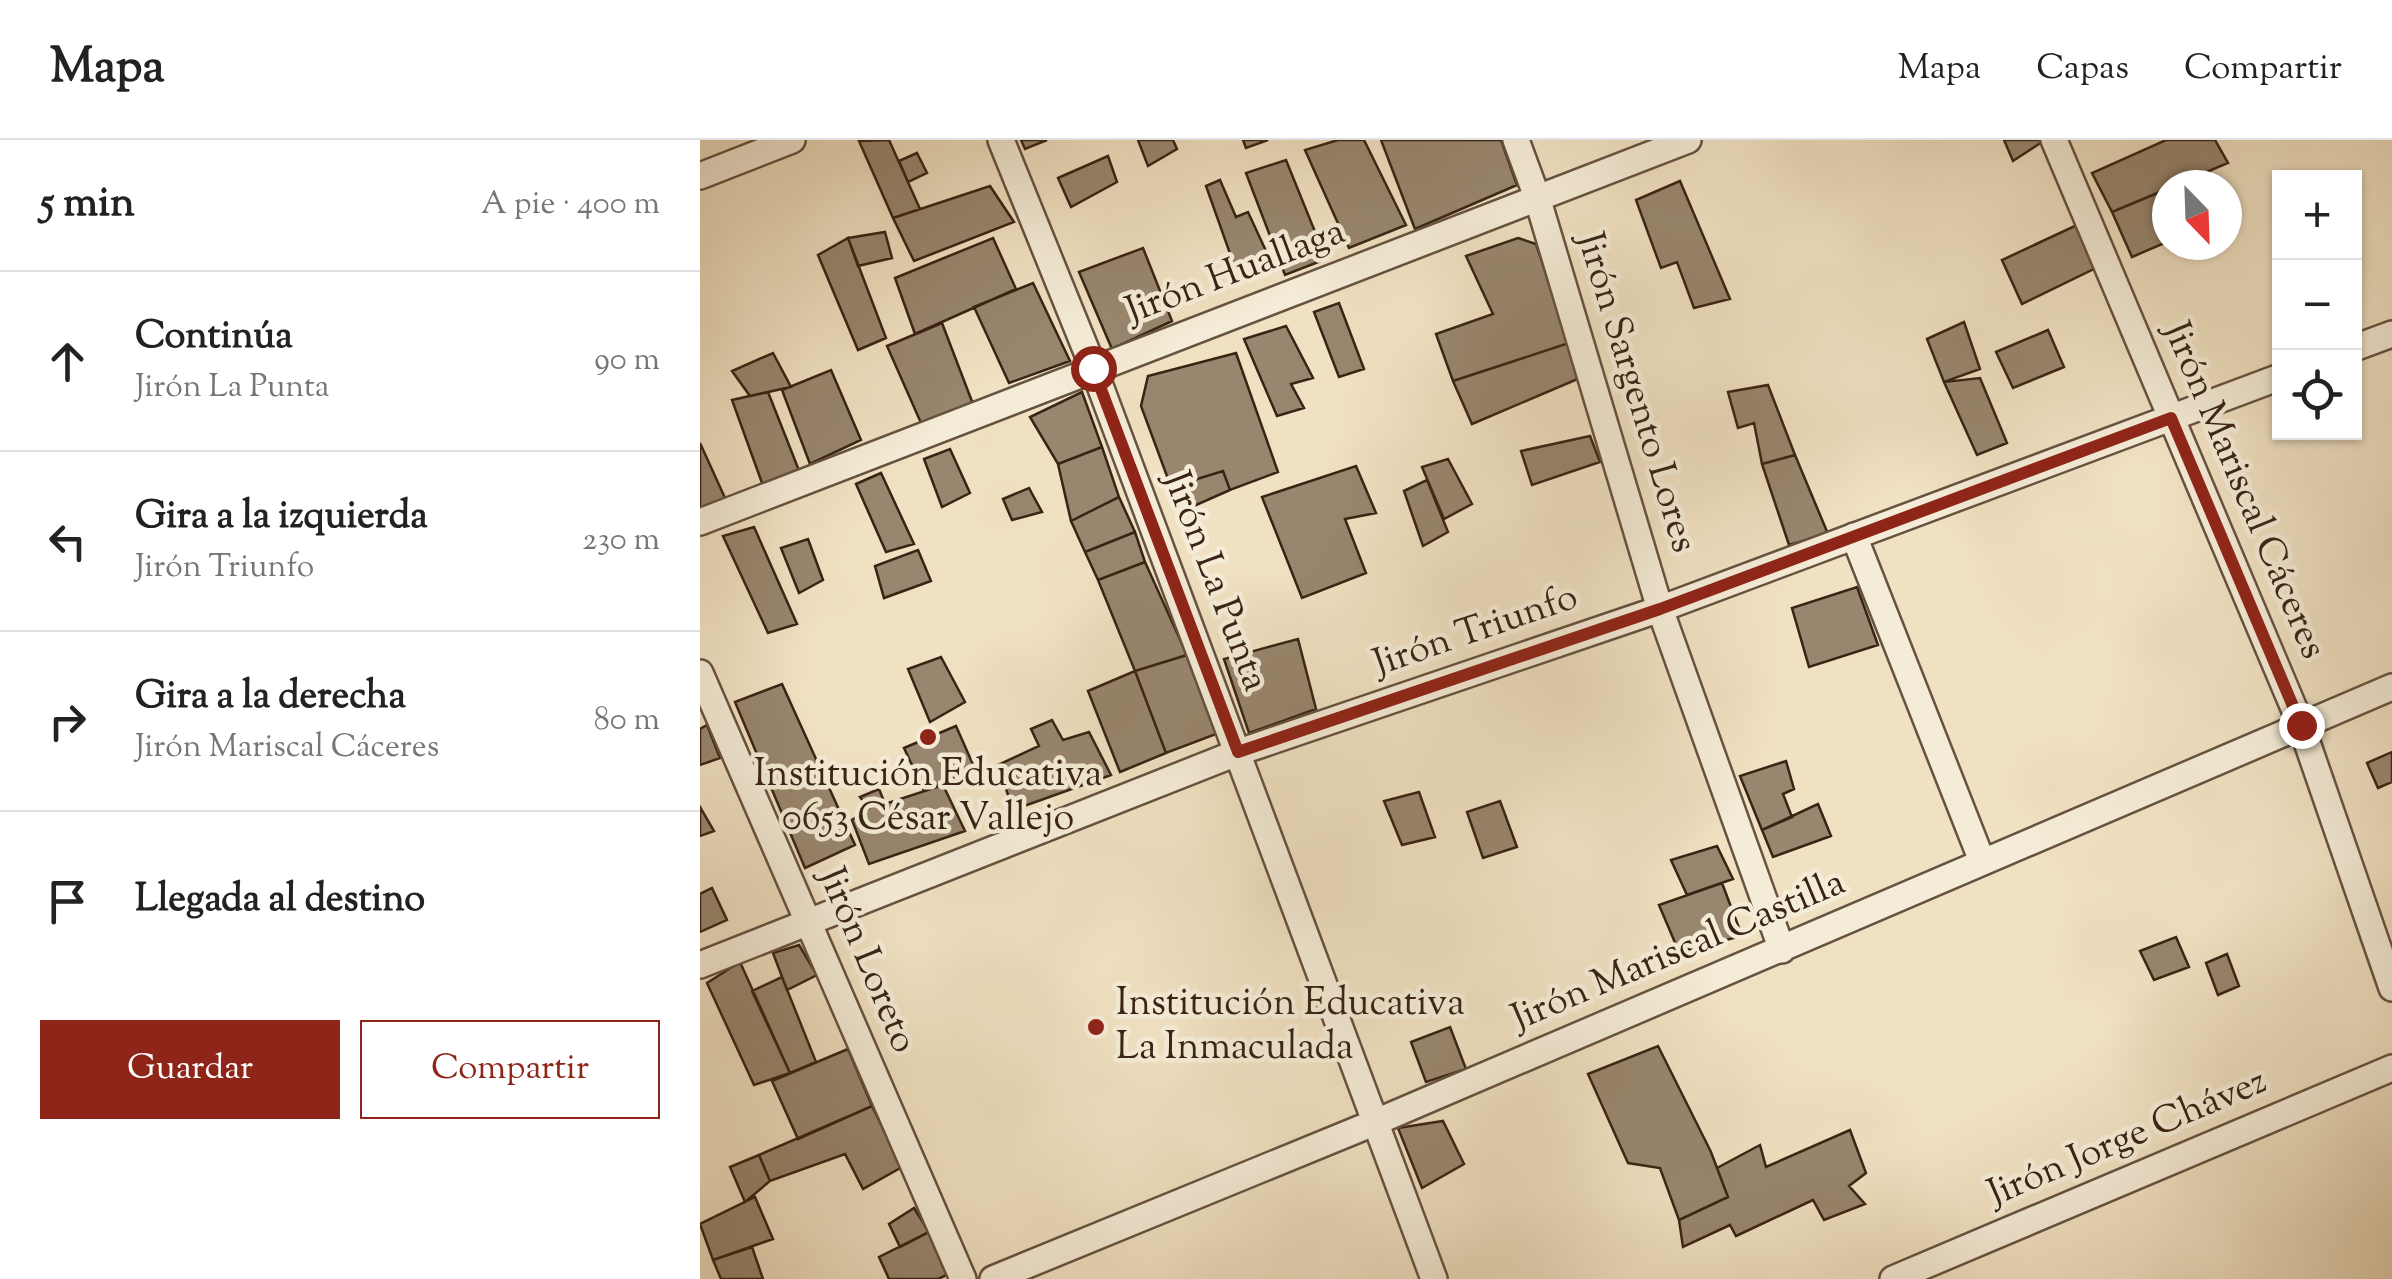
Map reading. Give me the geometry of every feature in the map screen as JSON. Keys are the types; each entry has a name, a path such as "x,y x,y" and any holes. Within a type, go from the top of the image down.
{"street":[{"path":"700,176 792,140"},
{"name":"Jirón La Punta","path":"1001,140 1093,368 1434,1279"},
{"name":"Jirón Sargento Lores","path":"1516,140 1537,197 1660,609 1782,950"},
{"name":"Jirón Huallaga","path":"700,522 1688,140"},
{"name":"Jirón Mariscal Cáceres","path":"2054,140 2301,725 2392,988"},
{"path":"2362,345 2392,334"},
{"name":"Jirón Triunfo","path":"700,965 1238,752 1660,609 2272,380"},
{"path":"1854,536 1982,862"},
{"name":"Jirón Loreto","path":"700,673 963,1279"},
{"name":"Jirón Mariscal Castilla","path":"993,1279 1376,1122 2392,687"},
{"name":"Jirón Jorge Chávez","path":"1893,1279 2392,1068"}],"building":[{"path":"889,140 920,209 893,218 859,141"},
{"path":"1021,140 1047,140 1025,149"},
{"path":"1138,140 1173,140 1177,149 1148,166"},
{"path":"1243,140 1268,140 1246,148"},
{"path":"1338,140 1364,140 1406,225 1349,248 1305,150"},
{"path":"1381,140 1501,140 1517,185 1415,229"},
{"path":"2004,140 2041,140 2042,142 2013,161"},
{"path":"2166,140 2215,140 2228,163 2211,170 2152,170 2152,195 2112,212 2092,173"},
{"path":"917,153 927,173 908,182 899,161"},
{"path":"1108,156 1117,182 1071,207 1058,178"},
{"path":"1286,160 1326,259 1285,275 1246,173"},
{"path":"1220,180 1236,217 1248,212 1272,264 1238,276 1206,186"},
{"path":"1680,181 1730,299 1694,308 1677,262 1661,268 1636,200"},
{"path":"990,186 1014,222 914,261 893,218"},
{"path":"2152,195 2152,248 2132,257 2112,212"},
{"path":"2077,225 2096,268 2022,304 2002,260"},
{"path":"885,232 892,258 858,266 848,238"},
{"path":"848,238 886,338 858,350 818,255"},
{"path":"993,238 1016,289 915,334 895,278"},
{"path":"1518,238 1536,244 1569,343 1453,381 1436,334 1493,314 1466,256"},
{"path":"1143,248 1172,321 1112,349 1079,272"},
{"path":"1033,283 1070,361 1009,383 974,307"},
{"path":"1339,303 1364,369 1339,377 1314,312"},
{"path":"1964,322 1980,369 1944,382 1927,339"},
{"path":"942,323 973,404 921,423 887,346"},
{"path":"1286,326 1313,378 1291,384 1304,408 1277,416 1244,339"},
{"path":"2048,330 2064,367 2013,388 1996,352"},
{"path":"1569,343 1580,378 1472,424 1453,381"},
{"path":"773,353 791,387 750,396 732,371"},
{"path":"1236,353 1278,472 1230,490 1223,471 1171,487 1141,406 1148,376"},
{"path":"831,370 861,440 810,464 782,390"},
{"path":"1980,378 2007,443 1977,455 1944,382"},
{"path":"1768,385 1795,455 1762,464 1754,423 1738,428 1728,392"},
{"path":"768,392 800,473 766,494 732,400"},
{"path":"1082,392 1102,447 1058,464 1030,417"},
{"path":"1590,436 1600,462 1532,485 1521,451"},
{"path":"700,443 730,509 700,510"},
{"path":"1102,447 1119,497 1071,521 1058,464"},
{"path":"950,449 970,493 942,507 924,459"},
{"path":"1795,455 1828,534 1789,545 1762,464"},
{"path":"1448,459 1472,504 1444,519 1422,467"},
{"path":"1356,466 1376,513 1345,519 1366,573 1302,598 1262,497"},
{"path":"1223,471 1230,490 1178,513 1171,487"},
{"path":"881,473 914,544 886,552 856,484"},
{"path":"1427,480 1448,532 1423,546 1404,491"},
{"path":"1029,488 1042,512 1012,520 1003,499"},
{"path":"1119,497 1135,532 1085,552 1071,521"},
{"path":"754,527 797,624 768,633 723,536"},
{"path":"1135,532 1145,562 1098,580 1085,552"},
{"path":"808,539 823,580 799,593 781,548"},
{"path":"918,550 931,581 884,598 875,566"},
{"path":"1145,562 1187,655 1135,671 1098,580"},
{"path":"1857,587 1878,645 1809,667 1792,608"},
{"path":"1298,639 1316,709 1249,733 1224,659"},
{"path":"1187,655 1216,734 1166,753 1135,671"},
{"path":"941,657 965,702 930,722 908,669"},
{"path":"1135,671 1166,753 1120,772 1088,691"},
{"path":"782,684 855,845 805,868 735,702"},
{"path":"1052,720 1063,740 1089,732 1111,775 1013,810 998,765 1039,746 1031,729"},
{"path":"707,725 720,758 700,765 700,729"},
{"path":"956,726 975,769 924,791 904,748"},
{"path":"2392,752 2392,782 2378,788 2367,763"},
{"path":"1786,761 1794,789 1783,794 1792,817 1762,830 1740,776"},
{"path":"943,785 965,831 869,864 852,820 869,808 860,797 879,789 885,804"},
{"path":"1419,792 1435,837 1402,845 1384,801"},
{"path":"1500,801 1517,847 1483,858 1467,812"},
{"path":"1818,804 1831,836 1773,857 1762,830"},
{"path":"700,807 714,831 700,836"},
{"path":"1717,846 1733,879 1687,895 1671,860"},
{"path":"1722,883 1742,936 1679,952 1659,905"},
{"path":"712,888 727,920 700,932 700,894"},
{"path":"2176,937 2189,967 2154,980 2140,951"},
{"path":"799,945 817,975 787,990 773,953"},
{"path":"2227,954 2239,986 2218,995 2206,963"},
{"path":"740,962 790,1073 754,1085 707,983"},
{"path":"782,977 816,1062 790,1073 752,991"},
{"path":"1450,1027 1466,1069 1426,1082 1411,1042"},
{"path":"1658,1046 1711,1152 1728,1197 1679,1220 1660,1168 1628,1163 1588,1074"},
{"path":"848,1049 872,1106 798,1139 772,1081"},
{"path":"872,1106 902,1167 863,1189 845,1154 770,1181 759,1155"},
{"path":"1443,1121 1464,1164 1422,1188 1398,1128"},
{"path":"1850,1130 1866,1173 1849,1186 1865,1204 1824,1220 1813,1200 1736,1236 1730,1225 1683,1247 1679,1220 1728,1197 1717,1168 1760,1145 1766,1167"},
{"path":"759,1155 770,1181 745,1202 730,1167"},
{"path":"755,1197 773,1239 713,1260 700,1224"},
{"path":"914,1208 929,1232 900,1247 889,1224"},
{"path":"929,1232 949,1274 938,1279 889,1279 879,1257"},
{"path":"752,1247 763,1279 721,1279 713,1260"}],"place":[{"name":"Institución Educativa 0653 César Vallejo","path":"928,737"},
{"name":"Institución Educativa La Inmaculada","path":"1096,1027"}],"route":[{"path":"1093,368 1238,752 1660,609 2171,418 2301,725"}]}
